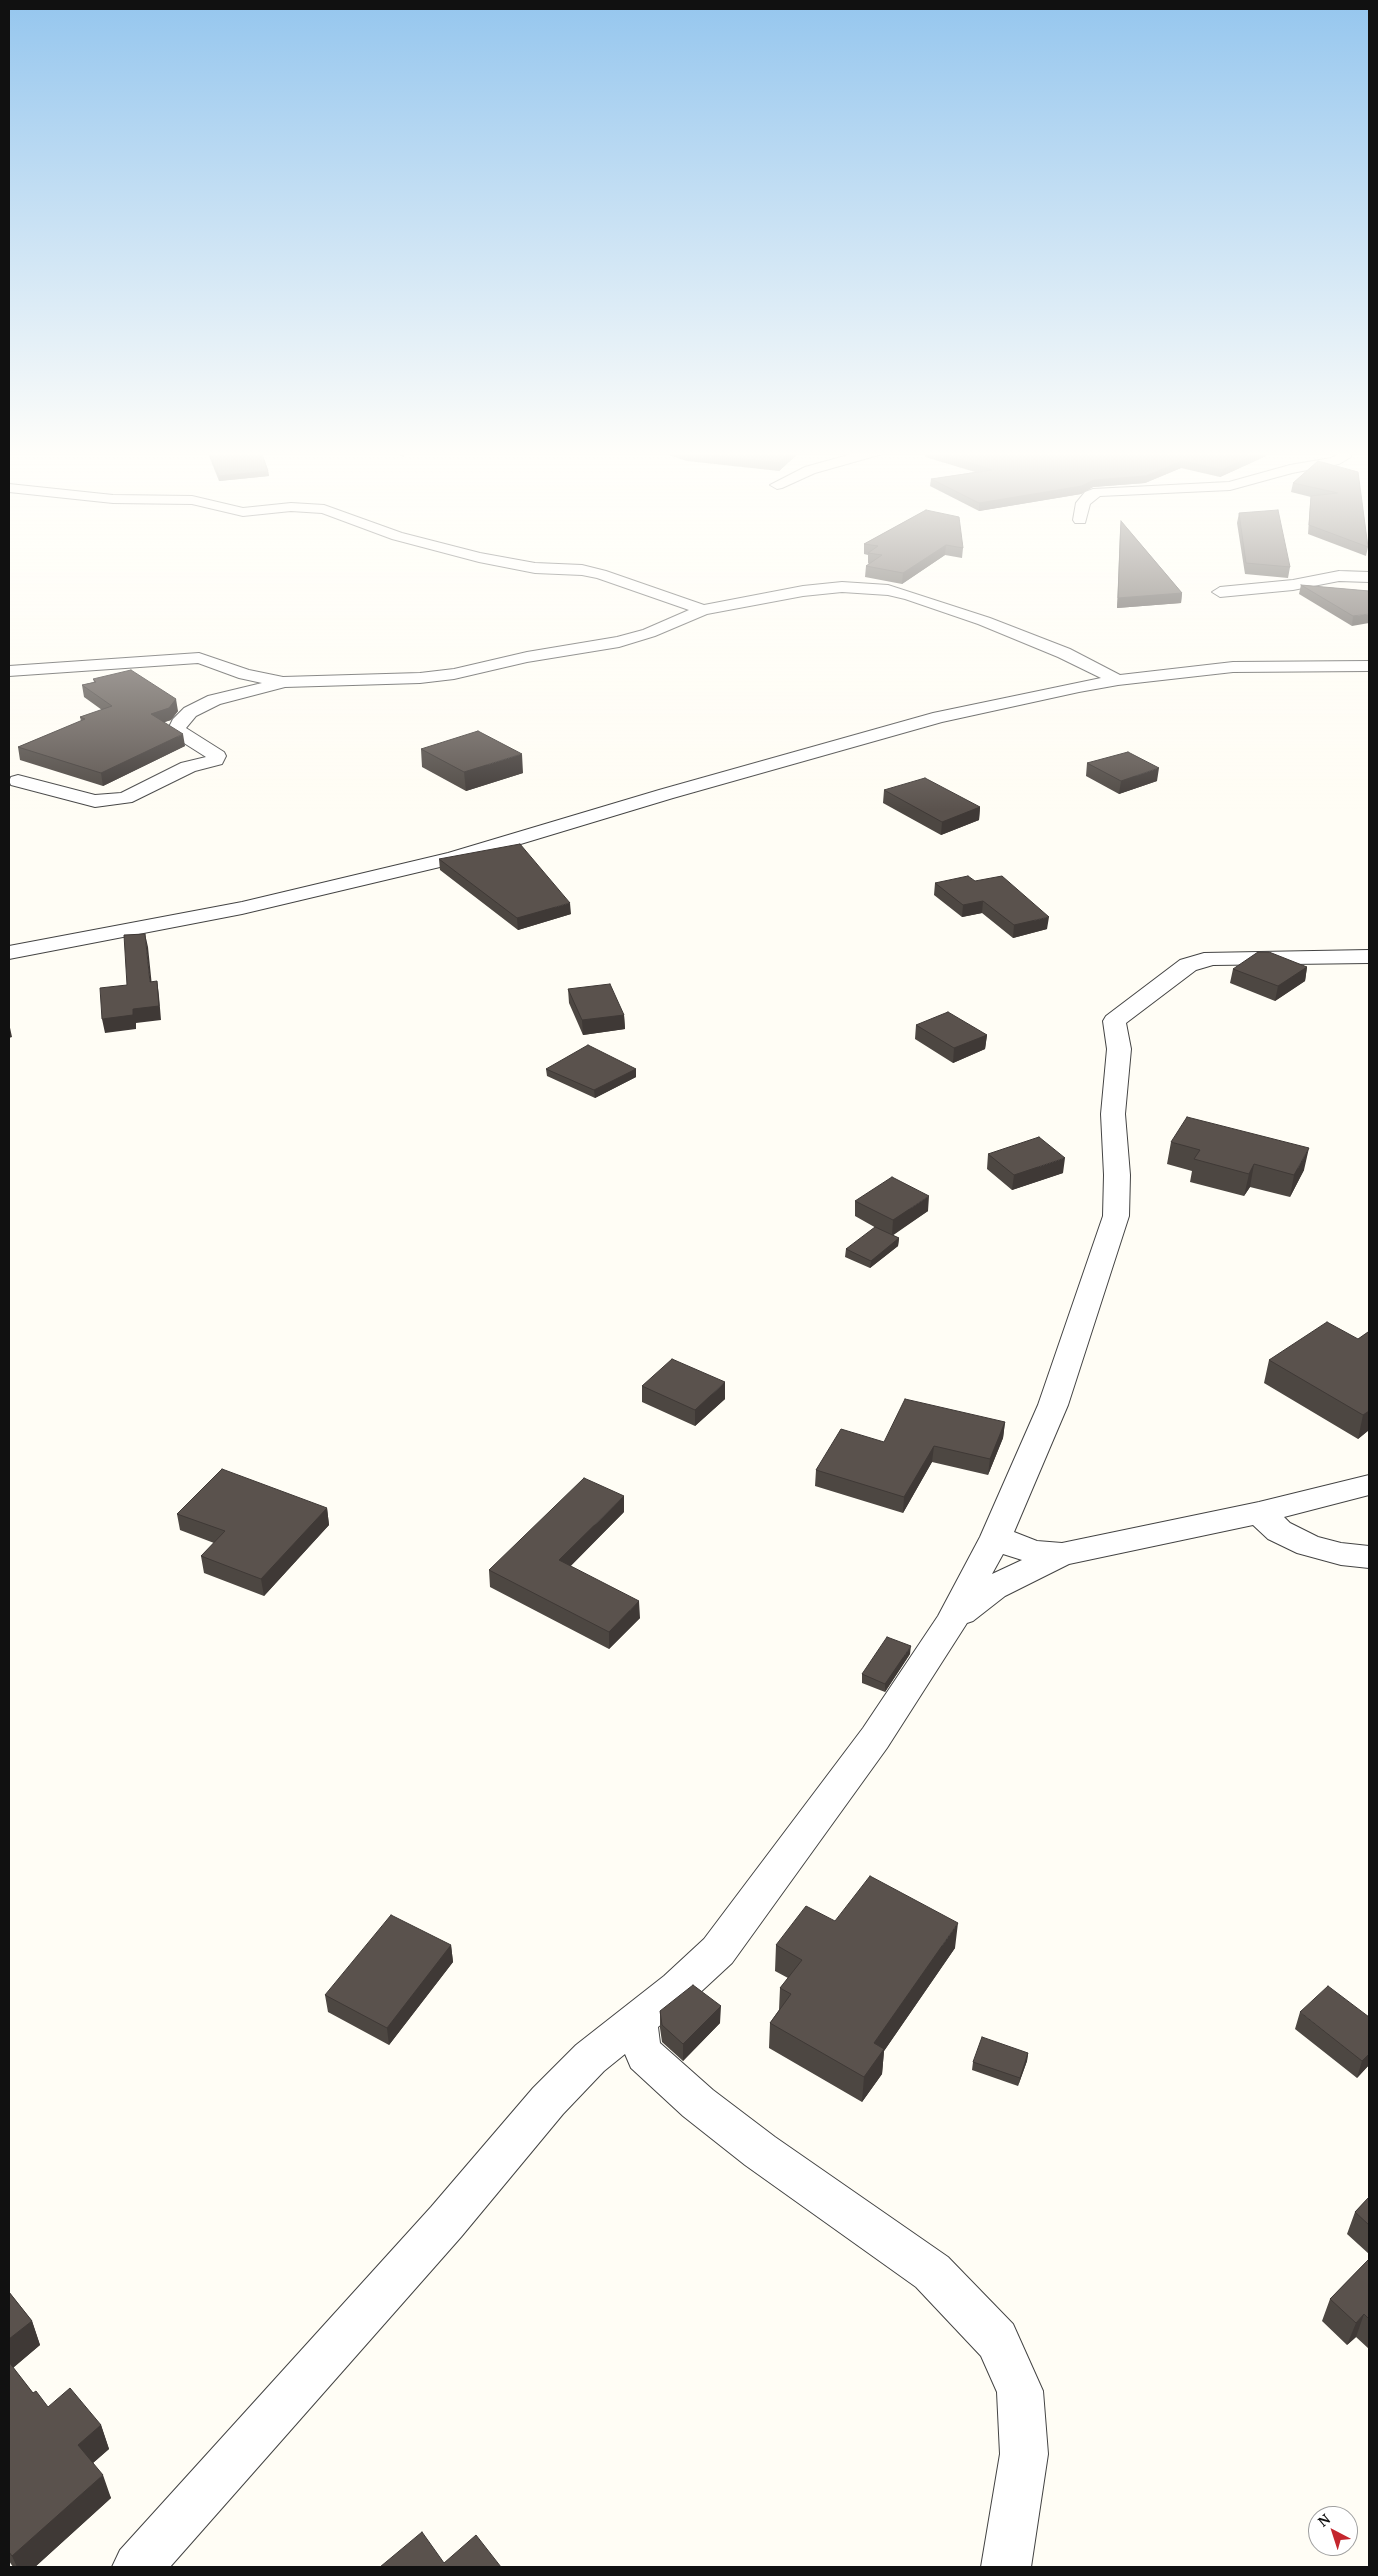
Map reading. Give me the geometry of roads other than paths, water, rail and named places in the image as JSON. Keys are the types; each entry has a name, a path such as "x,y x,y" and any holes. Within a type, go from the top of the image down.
{"street":[{"path":"588,571 601,574 703,610"},
{"path":"1220,592 1293,585 1340,576 1369,577"},
{"path":"9,671 199,658 252,676 287,682 420,678 454,674 527,656 619,642 649,633 703,610 813,590 842,587 888,590 984,621 1064,653 1118,680"},
{"path":"9,952 242,908 454,858 675,791 939,717 1118,680 1233,667 1369,666"},
{"path":"18,781 87,800 108,802 125,798 188,767 215,760 217,756 177,729 179,723 190,712 214,700 287,682"},
{"path":"137,2567 446,2222 548,2101 590,2058 638,2021 718,1951 875,1738 950,1622 996,1537 1053,1405 1086,1311 1116,1216 1117,1175 1113,1114 1119,1049 1114,1021 1188,965 1212,958 1369,956"},
{"path":"950,1622 993,1588 1062,1554 1259,1513 1369,1485"},
{"path":"1259,1513 1280,1531 1308,1546 1341,1554 1369,1557"},
{"path":"996,1537 1017,1547 1037,1552 1062,1554"},
{"path":"638,2021 638,2038 644,2055 683,2090 760,2151 932,2272 997,2340 1020,2391 1024,2454 1006,2567"}]}
